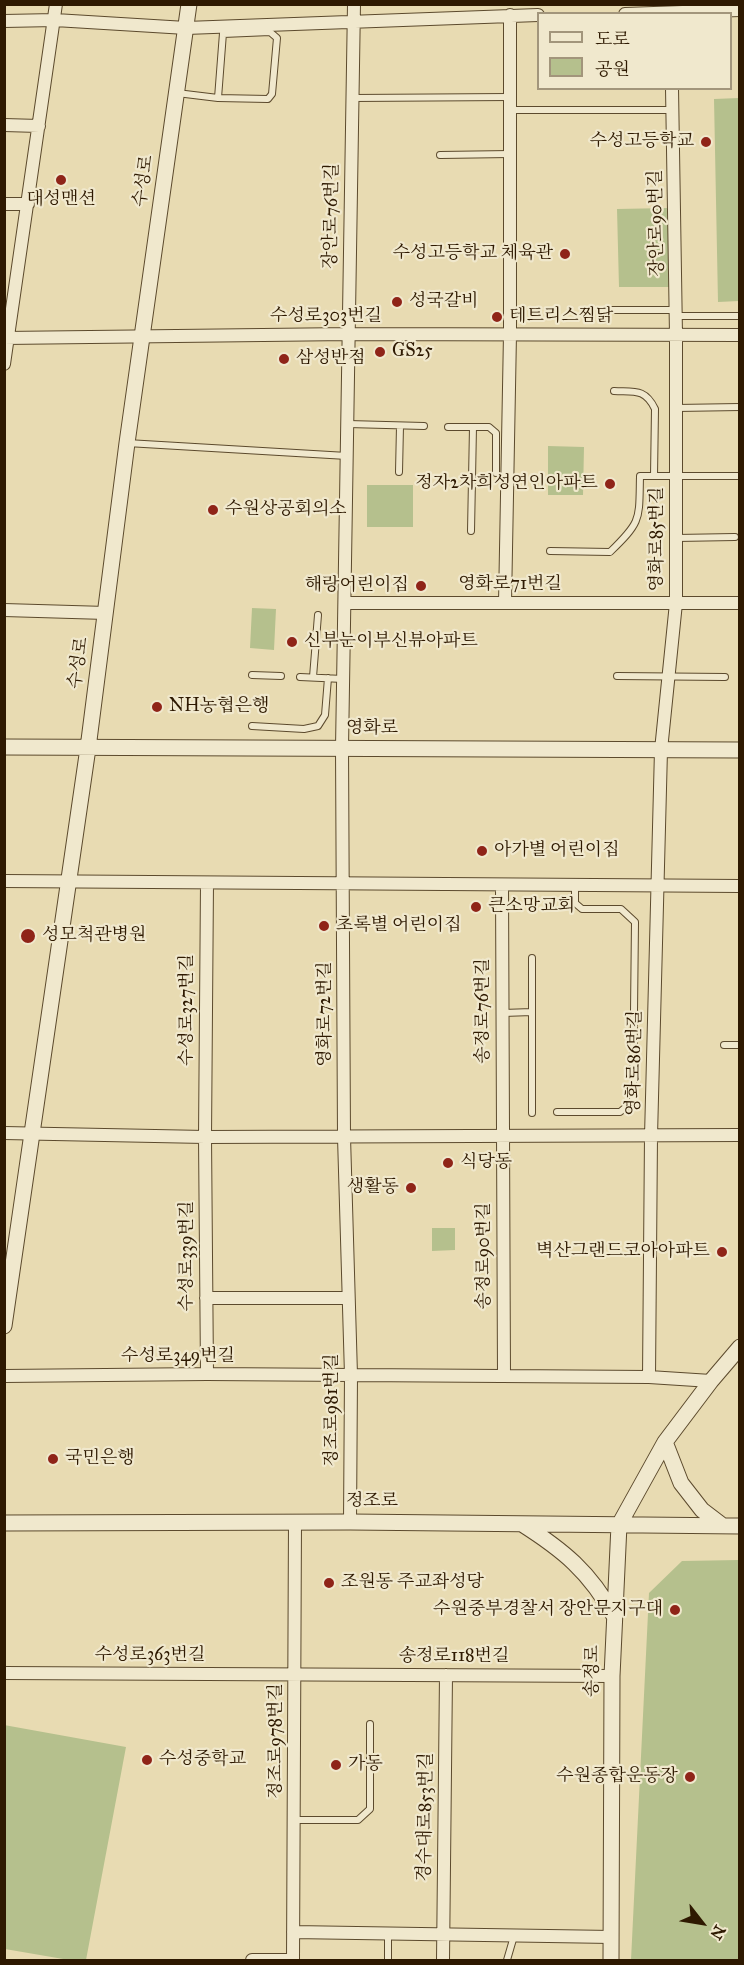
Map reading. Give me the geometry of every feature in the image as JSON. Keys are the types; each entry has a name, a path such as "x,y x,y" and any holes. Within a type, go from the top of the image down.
{"street":[{"path":"4,364 6,338 57,4"},
{"name":"수성로","path":"4,1326 88,748 127,443 189,4"},
{"name":"장안로76번길","path":"349,334 354,4"},
{"path":"694,12 740,10"},
{"path":"505,603 510,334 510,15"},
{"path":"4,21 55,20 223,30 353,21 537,15"},
{"name":"장안로90번길","path":"672,90 676,335"},
{"path":"4,125 39,126"},
{"path":"4,204 28,204"},
{"path":"342,748 349,334"},
{"name":"수성로303번길","path":"6,338 349,334 740,335"},
{"name":"영화로85번길","path":"661,750 676,603 676,335"},
{"name":"영화로71번길","path":"345,603 676,603"},
{"name":"영화로85번길","path":"676,603 740,603"},
{"path":"4,610 106,613"},
{"name":"영화로","path":"4,747 740,750"},
{"name":"영화로72번길","path":"342,748 344,1137"},
{"name":"영화로86번길","path":"649,1377 651,1136 661,750"},
{"path":"4,882 740,886"},
{"name":"수성로327번길","path":"205,1137 207,883"},
{"name":"송정로76번길","path":"502,886 502,1136"},
{"path":"4,1133 205,1137 740,1135"},
{"name":"송정로90번길","path":"502,1136 504,1376"},
{"name":"수성로339번길","path":"205,1137 207,1374"},
{"name":"정조로981번길","path":"344,1137 351,1375 350,1522"},
{"path":"206,1298 348,1298"},
{"name":"송정로","path":"612,1960 612,1676 619,1525 665,1442 740,1347"},
{"name":"수성로349번길","path":"4,1376 207,1374 649,1377 711,1381"},
{"path":"665,1442 681,1483 702,1510 723,1526"},
{"name":"정조로978번길","path":"252,1960 293,1960 296,1522"},
{"name":"정조로","path":"4,1523 350,1522 740,1526"},
{"path":"522,1524 552,1542 573,1559 590,1578 614,1616"},
{"name":"수성로363번길","path":"4,1673 295,1674"},
{"name":"송정로118번길","path":"295,1674 612,1676"},
{"name":"경수대로853번길","path":"443,1960 446,1675"},
{"path":"293,1932 612,1937"}],"lane":[{"path":"177,93 218,98 267,99 272,94 277,38 270,32 223,30 218,98"},
{"path":"352,98 510,97"},
{"path":"510,110 673,110"},
{"path":"440,155 510,154"},
{"path":"610,310 740,316"},
{"path":"614,391 640,392 650,399 655,409 654,476"},
{"path":"676,408 740,407"},
{"path":"348,424 424,426"},
{"path":"399,472 400,426"},
{"path":"448,427 489,427 496,433 496,473"},
{"path":"471,531 473,427"},
{"path":"127,443 347,456"},
{"path":"550,551 610,552 632,530 639,515 640,476 676,476"},
{"name":"영화로85번길","path":"676,476 740,476"},
{"path":"676,538 735,537"},
{"path":"314,677 318,615"},
{"path":"252,675 281,676"},
{"path":"617,676 725,677"},
{"path":"300,677 344,679"},
{"path":"252,726 304,729 318,726 325,715 328,678"},
{"path":"557,1112 620,1112 633,1101 634,922 621,909 582,909 575,903 575,886"},
{"path":"532,958 532,1113"},
{"path":"502,1013 532,1012"},
{"path":"724,1045 740,1045"},
{"path":"294,1820 358,1820 370,1809 370,1724"},
{"path":"388,1934 388,1960"},
{"path":"507,1960 514,1936"}],"green space":[{"path":"739,98 739,301 718,302 714,99"},
{"path":"668,208 670,287 619,287 617,209"},
{"path":"548,446 584,447 583,495 548,495"},
{"path":"367,485 413,485 413,527 367,527"},
{"path":"252,608 276,609 274,650 250,648"},
{"path":"432,1228 455,1228 455,1250 432,1251"},
{"name":"수원종합운동장","path":"739,1560 739,1960 631,1960 649,1593 682,1561"},
{"path":"4,1725 126,1747 86,1960 69,1960 5,1949"}],"place":[{"name":"수성고등학교","path":"706,142"},
{"name":"대성맨션","path":"61,180"},
{"name":"수성고등학교 체육관","path":"565,254"},
{"name":"성국갈비","path":"397,302"},
{"name":"테트리스찜닭","path":"497,317"},
{"name":"GS25","path":"380,352"},
{"name":"삼성반점","path":"284,359"},
{"name":"정자2차희성연인아파트","path":"610,484"},
{"name":"수원상공회의소","path":"213,510"},
{"name":"해랑어린이집","path":"421,586"},
{"name":"신부눈이부신뷰아파트","path":"292,642"},
{"name":"NH농협은행","path":"157,707"},
{"name":"아가별 어린이집","path":"482,851"},
{"name":"큰소망교회","path":"476,907"},
{"name":"초록별 어린이집","path":"324,926"},
{"name":"성모척관병원","path":"28,936"},
{"name":"식당동","path":"448,1163"},
{"name":"생활동","path":"411,1188"},
{"name":"벽산그랜드코아아파트","path":"722,1252"},
{"name":"국민은행","path":"53,1459"},
{"name":"조원동 주교좌성당","path":"329,1583"},
{"name":"수원중부경찰서 장안문지구대","path":"675,1610"},
{"name":"수성중학교","path":"147,1760"},
{"name":"가동","path":"336,1765"},
{"name":"수원종합운동장","path":"690,1777"}]}
